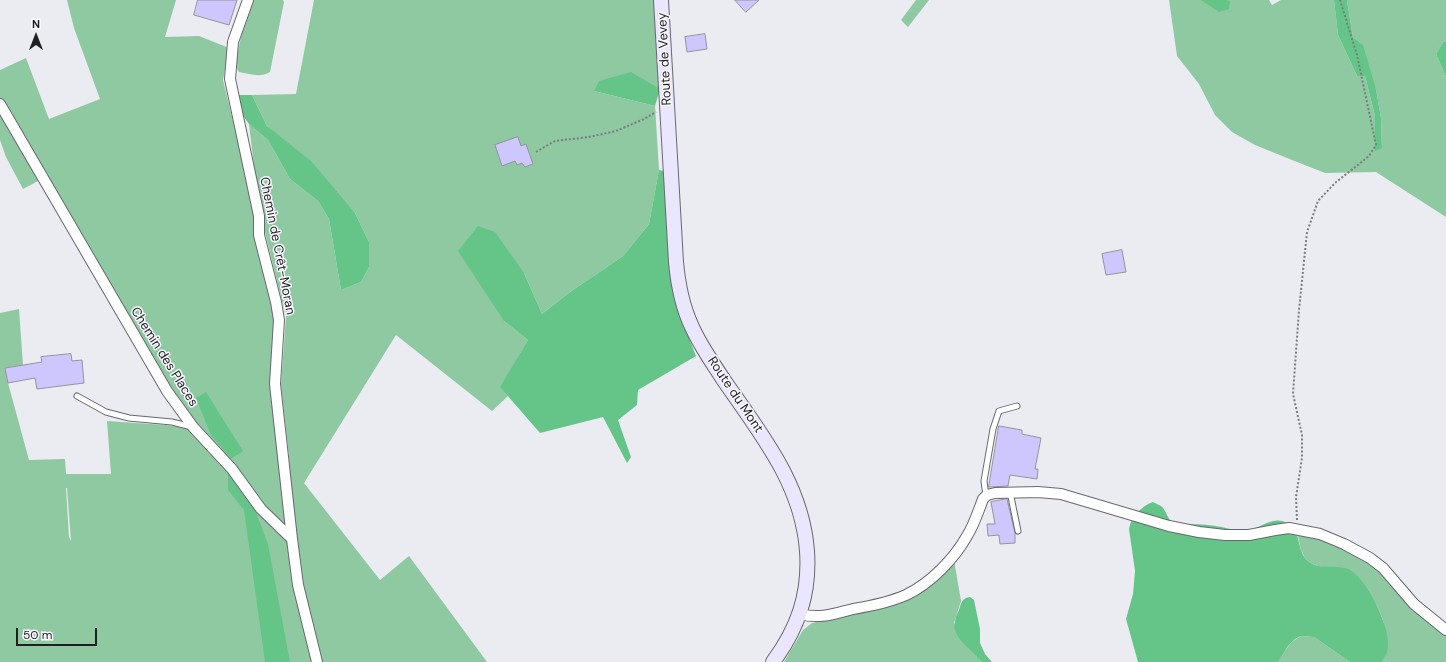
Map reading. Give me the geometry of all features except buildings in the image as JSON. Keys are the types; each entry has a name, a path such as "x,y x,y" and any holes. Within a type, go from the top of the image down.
{"main road":[{"name":"Route de Vevey","path":"662,0 668,111"},
{"name":"Route du Mont","path":"668,111 676,262 681,294 690,322 695,334 780,465 795,498 804,527 807,560 806,584 800,614 787,642 773,662"}],"street":[{"name":"Chemin de Crêt-Moran","path":"248,0 233,42 230,79 259,216 259,235 276,302 279,320 275,384 292,539"},
{"name":"Chemin des Places","path":"0,104 163,385 193,427 232,469 261,509 292,539"},
{"path":"800,614 813,616 827,615 901,597 917,588 935,575 960,546 971,530 983,500 987,495 1010,492 1061,494 1169,526 1199,532 1238,535 1257,534 1283,528 1297,529 1329,537 1351,547 1370,558 1383,568 1418,607 1446,630"},
{"path":"292,539 298,585 317,662"}],"lane":[{"path":"77,396 106,412 129,418 172,422 193,427"},
{"path":"987,495 984,481 993,430 999,410 1016,406"},
{"path":"1010,492 1018,531"}],"path":[{"path":"1297,529 1296,497 1302,458 1302,435 1293,394 1299,310 1307,232 1318,201 1335,182 1369,156 1376,145 1357,55 1340,0"},
{"path":"536,152 555,141 589,137 616,131 668,111"}],"green space":[{"path":"67,0 176,0 165,37 199,36 229,48 223,80 253,203 276,325 287,529 262,507 193,421 165,382 0,99 0,70 26,58 49,119 100,99 74,28"},
{"path":"252,0 283,0 284,2 270,72 262,75 239,72 235,66 243,27"},
{"path":"314,0 655,0 660,89 594,91 655,106 659,170 649,224 623,256 570,292 542,314 524,273 504,321 528,340 501,387 508,396 492,411 396,335 304,483 380,580 409,556 487,662 322,662 303,585 292,510 289,456 281,385 286,317 263,224 249,124 268,140 290,179 318,201 329,219 341,290 361,282 369,267 369,242 355,213 283,140 267,126 252,95 296,94"},
{"path":"916,0 929,0 908,27 901,20"},
{"path":"1169,0 1269,0 1272,5 1281,0 1334,0 1338,35 1357,76 1365,76 1375,116 1375,150 1382,147 1381,118 1376,89 1353,38 1347,0 1446,0 1446,42 1443,42 1436,54 1446,77 1446,217 1376,172 1325,173 1255,145 1232,132 1215,115 1199,84 1177,56"},
{"path":"1201,0 1227,0 1230,1 1229,9 1219,12"},
{"path":"1334,0 1347,0 1353,38 1363,45 1376,89 1381,118 1382,148 1375,151 1375,116 1365,76 1357,76 1338,35"},
{"path":"1443,42 1446,42 1446,77 1436,54"},
{"path":"631,72 660,89 655,106 594,91 599,81"},
{"path":"239,95 252,95 267,126 311,161 355,213 369,242 369,267 361,282 341,290 329,219 318,201 290,179 268,140 249,124 241,113"},
{"path":"0,109 40,180 23,189 6,157 0,140"},
{"path":"659,170 664,171 672,278 680,315 696,356 638,390 637,405 618,420 631,457 627,463 603,417 540,433 500,387 528,340 504,321 458,251 478,226 495,232 524,273 542,314 570,292 623,256 649,224"},
{"path":"19,309 23,365 5,368 29,460 65,459 66,474 111,474 107,421 185,427 197,437 288,541 317,662 0,662 0,313","holes":["67,488 71,541 69,537"]},
{"path":"206,392 243,451 231,459 211,435 196,398"},
{"path":"228,468 252,502 268,544 290,662 265,662 244,510 228,490"},
{"path":"1153,502 1162,507 1171,521 1178,523 1210,525 1246,531 1271,521 1282,521 1292,526 1297,535 1304,557 1308,561 1312,564 1321,566 1346,568 1353,572 1361,580 1368,590 1381,614 1388,636 1387,650 1382,662 1350,662 1314,637 1301,636 1295,639 1288,646 1278,662 1138,662 1126,619 1133,594 1135,571 1129,529 1137,512 1144,506"},
{"path":"1296,532 1317,537 1372,562 1446,634 1446,662 1382,662 1386,650 1385,630 1383,619 1374,601 1346,568 1322,567 1311,563 1306,559"},
{"path":"954,560 961,601 954,623 982,662 784,662 803,630 812,623 907,598"},
{"path":"970,597 974,600 980,629 980,643 985,654 992,662 982,662 959,639 956,633 956,616 962,601 965,598"},
{"path":"1301,636 1314,637 1350,662 1278,662 1290,644"}]}
